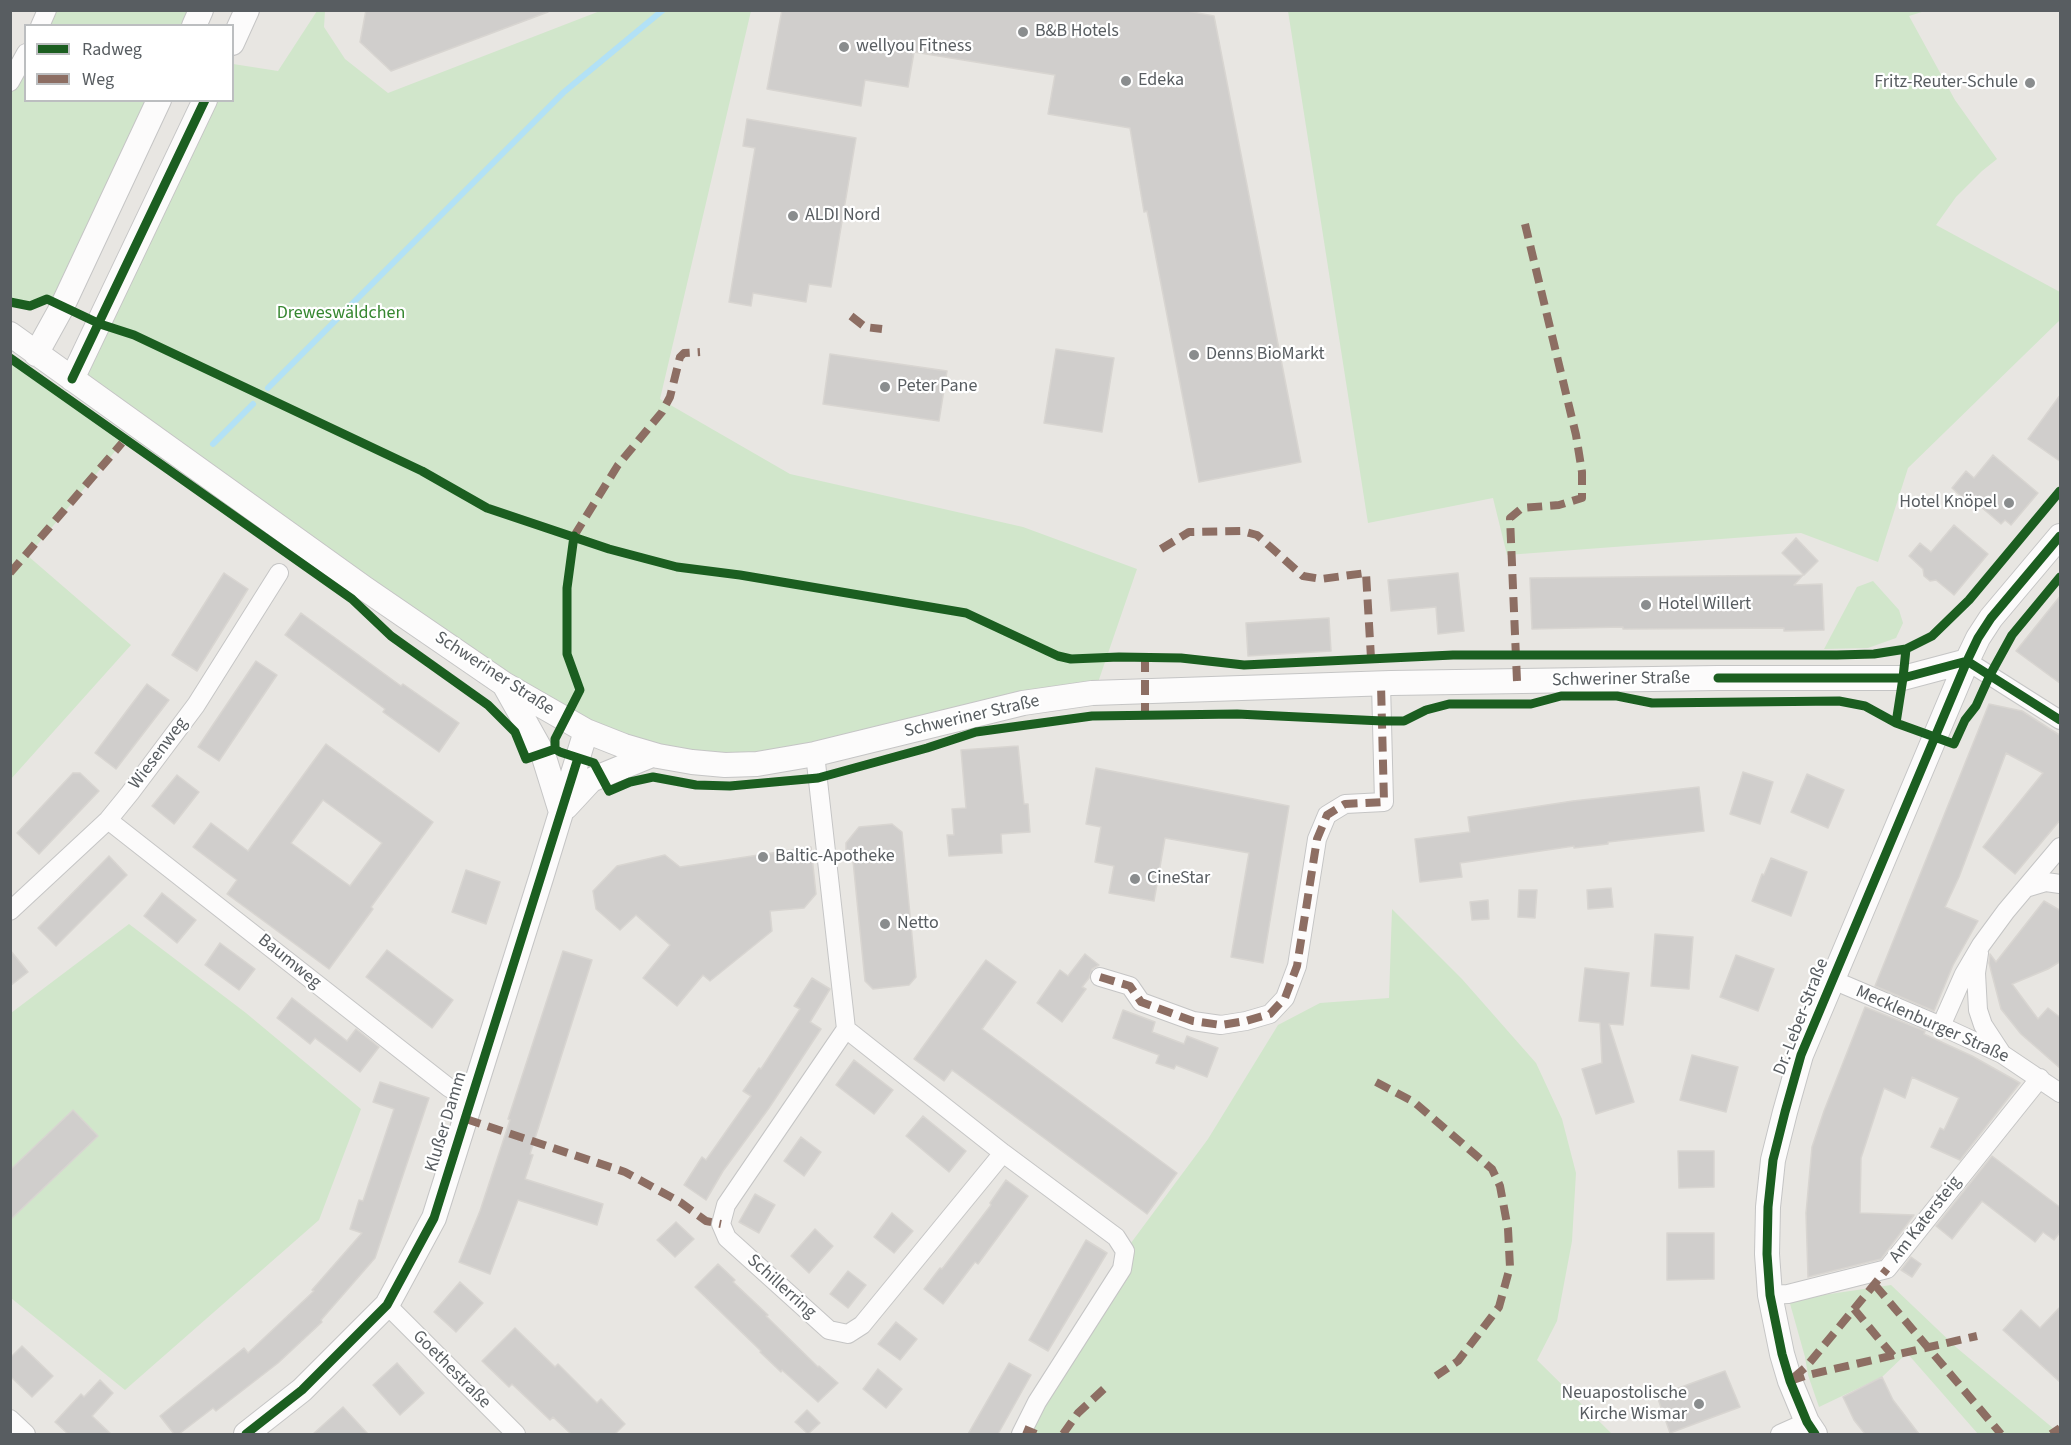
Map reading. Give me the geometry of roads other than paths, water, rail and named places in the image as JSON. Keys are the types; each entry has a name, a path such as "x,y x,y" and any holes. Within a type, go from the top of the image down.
{"main road":[{"path":"195,24 201,10"},
{"path":"234,39 248,10"},
{"path":"36,354 62,307 158,102"},
{"path":"72,379 204,102"},
{"name":"Schweriner Straße","path":"10,334 355,581 504,684 586,731 652,755 692,762 725,765 757,764 815,754 1023,703 1092,693 1381,684 1718,678 1903,678 1967,661"},
{"name":"Dr.-Leber-Straße","path":"1811,1428 1790,1381 1770,1295 1767,1254 1773,1160 1785,1112 1801,1055 1967,661 1991,618 2061,536"},
{"path":"504,684 543,754 561,812 591,780 652,755"},
{"name":"Klußer Damm","path":"246,1434 302,1390 387,1305 434,1218 586,731"}],"street":[{"path":"41,24 47,10"},
{"path":"10,82 24,57"},
{"name":"Wiesenweg","path":"10,911 108,820 196,705 279,573"},
{"path":"1967,661 2061,720"},
{"path":"1100,977 1130,986 1141,1002 1193,1022 1221,1025 1270,1014 1285,998 1297,966 1317,839 1327,815 1345,804 1384,802 1381,684"},
{"path":"815,754 846,1029 1003,1153 1116,1237 1125,1251 1122,1269 1037,1402 1021,1434"},
{"name":"Baumweg","path":"108,820 448,1087 471,1101"},
{"path":"2058,850 2053,870 2061,882"},
{"path":"1941,1026 1964,974 1992,928 2058,850"},
{"path":"2026,888 2046,882 2061,882"},
{"path":"1981,945 1976,973 1978,1010 1983,1025 2002,1054"},
{"name":"Mecklenburger Straße","path":"1833,980 2002,1054 2061,1093"},
{"name":"Schillerring","path":"846,1029 726,1205 721,1224 727,1238 829,1330 848,1334 862,1324 1003,1153"},
{"name":"Am Katersteig","path":"1770,1295 1788,1294 1887,1269 2040,1078"},
{"name":"Goethestraße","path":"387,1305 516,1434"},
{"path":"10,1419 26,1434"},
{"path":"1780,1434 1811,1428"}],"waterway":[{"path":"268,388 564,92 663,10"},
{"path":"213,444 253,404"}],"place":[{"name":"B&B Hotels","path":"1023,32"},
{"name":"wellyou Fitness","path":"844,47"},
{"name":"Edeka","path":"1126,81"},
{"name":"Fritz-Reuter-Schule","path":"2030,83"},
{"name":"ALDI Nord","path":"793,216"},
{"name":"Denns BioMarkt","path":"1194,355"},
{"name":"Peter Pane","path":"885,387"},
{"name":"Hotel Knöpel","path":"2009,503"},
{"name":"Hotel Willert","path":"1646,605"},
{"name":"Baltic-Apotheke","path":"763,857"},
{"name":"CineStar","path":"1135,879"},
{"name":"Netto","path":"885,924"},
{"name":"Neuapostolische Kirche Wismar","path":"1699,1404"}],"park label":[{"name":"Dreweswäldchen","path":"341,314"}]}
